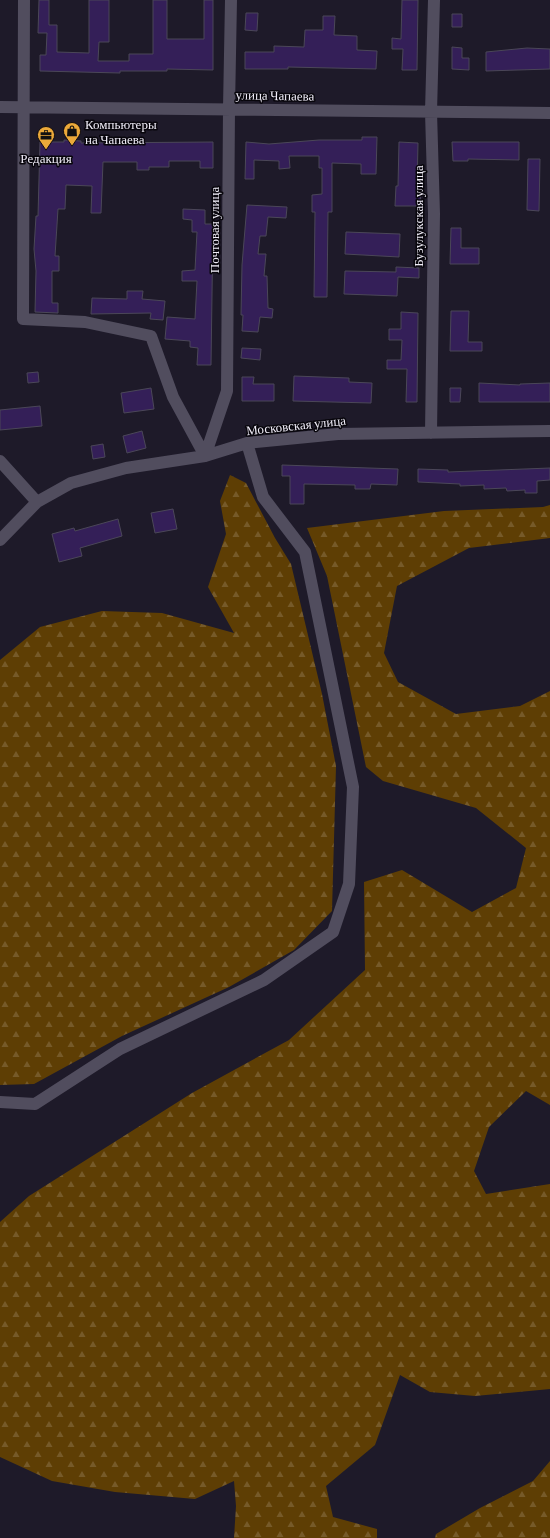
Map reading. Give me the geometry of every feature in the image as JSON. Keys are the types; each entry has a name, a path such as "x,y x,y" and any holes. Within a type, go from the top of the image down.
{"street":[{"path":"24,0 23,319 85,322 151,336 173,397 205,456"},
{"name":"Почтовая улица","path":"205,456 227,391 231,0"},
{"name":"Бузулукская улица","path":"431,433 434,214 431,112 434,0"},
{"name":"улица Чапаева","path":"0,107 229,108 550,113"},
{"name":"Московская улица","path":"0,540 37,502 71,483 126,468 205,456 247,443 338,434 550,431"},
{"path":"0,1102 35,1104 120,1049 264,980 333,932 349,884 354,787 305,552 263,497 247,443"},
{"path":"0,461 37,502"}],"green space":[{"path":"230,475 246,483 275,538 291,564 322,694 336,766 332,911 294,950 229,987 122,1036 34,1084 0,1085 0,660 40,627 102,611 162,613 234,633 208,587 226,534 220,501"},
{"path":"550,505 550,538 469,548 397,586 384,653 398,682 456,714 520,706 550,691 550,1105 526,1091 489,1127 474,1171 486,1194 550,1184 550,1389 475,1396 430,1392 400,1375 375,1445 326,1486 333,1517 377,1529 377,1538 234,1538 236,1506 234,1481 195,1499 115,1492 52,1481 0,1457 0,1222 29,1196 192,1093 289,1040 365,970 364,882 402,870 472,912 516,888 526,848 476,808 383,781 366,767 327,576 307,528 444,511 543,507"},
{"path":"550,1461 550,1538 435,1538 436,1534 480,1508 533,1481"}],"building":[{"path":"39,0 49,0 49,25 57,25 57,52 89,53 89,0 109,0 109,42 99,42 98,61 129,61 129,54 153,54 153,0 167,0 167,39 204,39 204,0 213,0 213,70 167,69 167,71 120,71 120,73 40,71 40,55 46,55 47,33 38,33"},
{"path":"402,0 418,0 417,70 402,70 403,49 392,49 392,38 401,39"},
{"path":"246,13 258,13 257,31 245,30"},
{"path":"452,14 462,14 462,27 452,27"},
{"path":"323,16 335,16 334,35 357,36 357,50 377,51 376,69 288,67 288,69 245,69 245,52 274,52 274,46 304,47 305,30 323,30"},
{"path":"452,47 462,48 462,58 469,58 469,70 452,69"},
{"path":"527,48 550,49 550,69 486,71 486,52"},
{"path":"362,137 377,137 376,174 361,174 361,164 332,163 332,212 328,212 327,297 314,297 315,212 312,212 312,195 322,194 322,168 319,168 319,156 289,156 290,168 279,169 279,161 254,160 254,179 245,179 246,142 269,144 319,140 362,140"},
{"path":"64,140 81,141 81,143 213,142 213,168 200,168 200,161 169,161 169,167 149,167 149,170 137,170 137,162 103,162 101,213 91,213 92,186 66,185 65,209 58,209 55,256 59,256 59,271 52,271 52,303 58,303 58,313 35,312 36,271 34,249 36,216 38,216 40,142 64,142"},
{"path":"399,142 418,143 417,187 421,187 420,206 395,206 396,186 398,186"},
{"path":"452,142 519,142 519,160 468,159 468,161 453,161"},
{"path":"528,159 540,159 539,211 527,210"},
{"path":"247,205 287,207 286,218 268,217 266,236 260,236 258,254 266,254 264,276 267,276 268,308 273,309 272,318 260,317 258,332 242,331 242,265"},
{"path":"183,209 205,210 205,224 213,224 211,365 197,365 198,348 190,347 190,341 165,339 167,317 195,319 197,281 182,281 182,271 195,270 197,232 192,232 192,220 183,219"},
{"path":"451,228 461,228 461,248 479,248 479,264 450,264"},
{"path":"346,232 400,234 399,257 345,254"},
{"path":"396,267 419,268 419,278 398,277 397,296 344,294 345,271 396,272"},
{"path":"127,291 143,291 142,299 165,301 163,320 150,319 151,313 91,314 92,298 127,299"},
{"path":"451,311 469,311 468,342 482,342 482,351 450,351"},
{"path":"401,312 418,313 417,402 406,402 407,369 387,369 387,360 401,360 402,340 389,340 389,329 401,329"},
{"path":"242,348 261,349 260,360 241,358"},
{"path":"38,372 39,382 28,383 27,373"},
{"path":"294,376 349,378 349,382 372,383 371,403 293,401"},
{"path":"242,377 254,377 253,384 274,384 274,401 242,401"},
{"path":"479,383 520,385 550,383 550,402 479,402"},
{"path":"151,388 154,409 124,413 121,393"},
{"path":"450,388 461,388 460,402 450,402"},
{"path":"40,406 42,426 0,430 0,410"},
{"path":"142,431 146,448 127,453 123,436"},
{"path":"103,444 105,457 93,459 91,446"},
{"path":"282,465 398,469 397,485 371,484 370,489 355,489 355,485 304,484 304,504 290,504 290,476 282,476"},
{"path":"550,468 550,480 537,481 537,493 525,493 525,490 507,491 506,488 484,489 484,485 460,486 460,484 418,482 418,469 448,470 448,472"},
{"path":"173,509 177,529 155,533 151,513"},
{"path":"118,519 122,536 80,548 82,556 59,562 52,534 74,528 75,531"}],"place":[{"name":"Компьютеры на Чапаева","path":"72,146"},
{"name":"Редакция","path":"46,150"}]}
